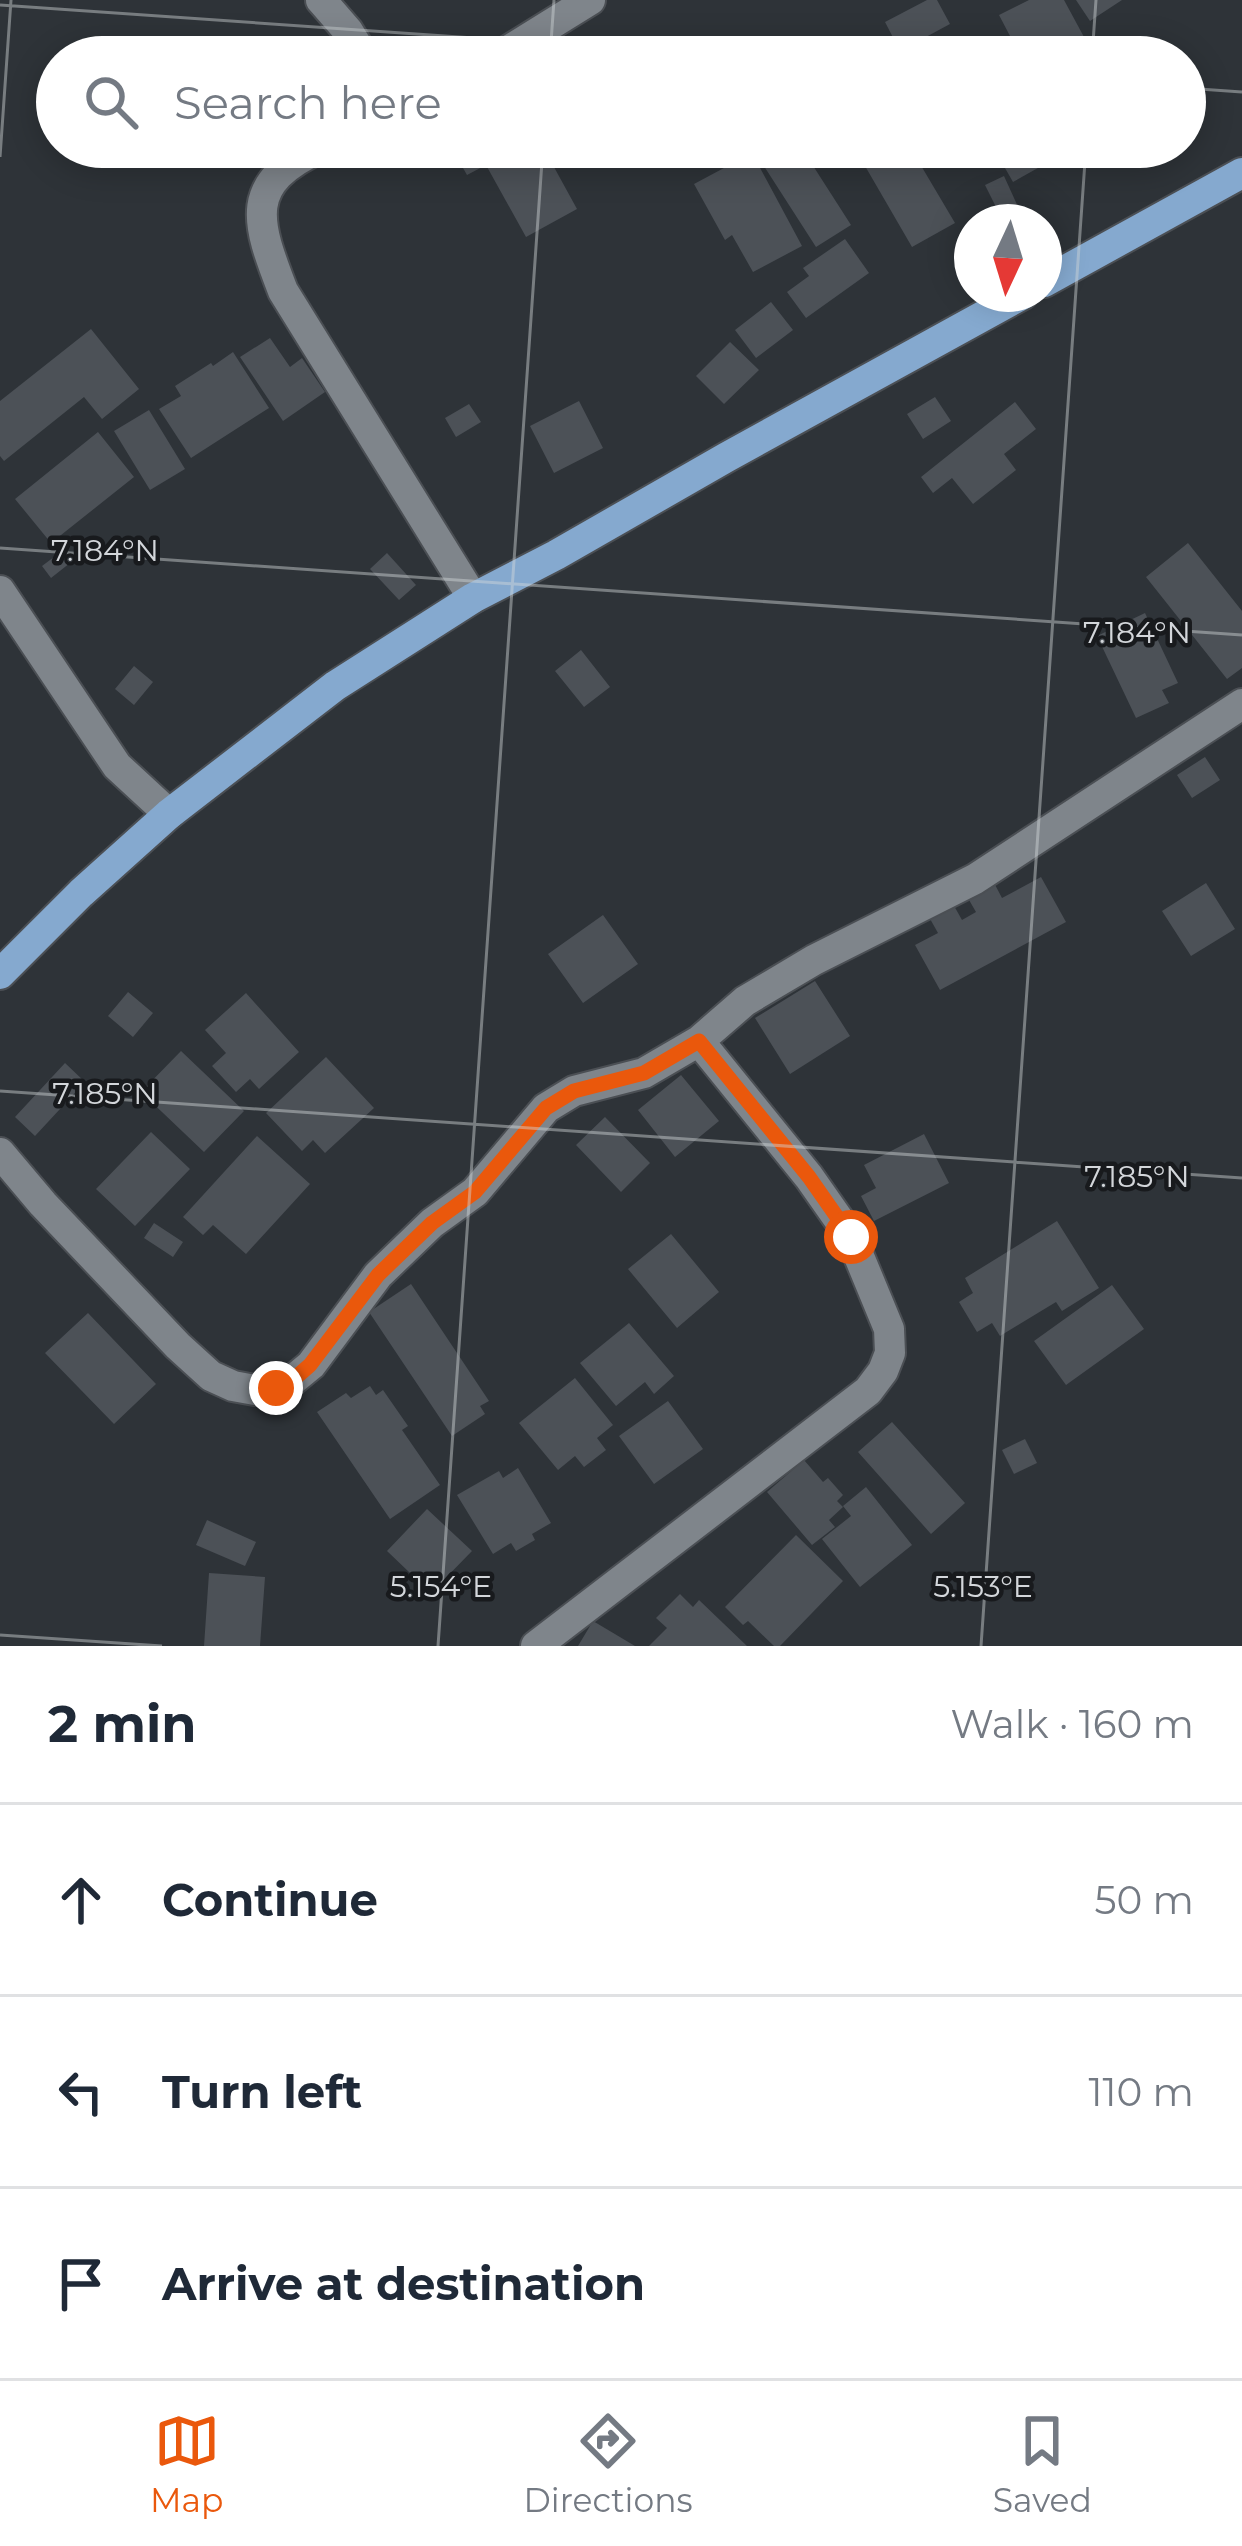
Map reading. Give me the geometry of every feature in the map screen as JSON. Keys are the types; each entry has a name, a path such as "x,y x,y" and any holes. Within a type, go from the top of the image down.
{"main road":[{"path":"1062,272 1242,173"},
{"path":"0,974 169,814 335,686 473,598 990,312"}],"street":[{"path":"321,0 351,36"},
{"path":"532,36 590,0"},
{"path":"283,168 275,174 264,199 262,225 283,291 473,598"},
{"path":"0,591 118,766 169,814"},
{"path":"0,1154 148,1315 211,1376 232,1386 276,1388 310,1365 378,1275 432,1223 475,1192 546,1108 574,1091 644,1073 699,1041 745,1001 814,960 975,879 1242,704"},
{"path":"536,1646 868,1390 890,1353 885,1314 851,1237 699,1041"}],"building":[{"path":"927,0 937,0 950,24 928,36 892,36 885,22"},
{"path":"1029,0 1064,0 1083,36 1010,36 999,15"},
{"path":"1076,0 1122,0 1090,21"},
{"path":"488,168 555,168 577,209 526,237"},
{"path":"724,168 760,168 802,246 753,272 732,235 725,240 694,184"},
{"path":"765,168 814,168 851,225 816,247"},
{"path":"866,168 922,168 954,224 912,247"},
{"path":"1005,168 1038,168 1013,182"},
{"path":"1004,176 1017,204 994,204 985,185"},
{"path":"845,239 869,273 806,318 787,292 809,276 803,268"},
{"path":"771,302 793,330 756,358 735,330"},
{"path":"91,329 139,389 102,419 84,397 4,461 0,456 0,401"},
{"path":"270,338 290,367 302,358 325,392 283,421 240,357"},
{"path":"730,342 759,370 724,404 696,376"},
{"path":"233,352 269,408 191,458 159,409 181,396 175,386"},
{"path":"935,397 951,421 923,439 907,414"},
{"path":"579,401 603,448 554,473 530,426"},
{"path":"1015,402 1036,429 1004,454 1016,470 973,504 952,478 933,493 921,477"},
{"path":"469,404 481,422 456,437 445,418"},
{"path":"149,410 185,469 150,490 114,431"},
{"path":"98,432 134,477 51,543 15,499"},
{"path":"1188,543 1242,611 1242,668 1227,679 1146,577"},
{"path":"62,551 70,563 51,578 42,566"},
{"path":"387,553 416,585 399,600 370,569"},
{"path":"1145,613 1178,683 1162,690 1169,703 1136,718 1097,636"},
{"path":"581,650 610,687 584,707 555,671"},
{"path":"134,666 153,682 134,705 115,689"},
{"path":"1205,757 1220,780 1192,798 1177,775"},
{"path":"1041,877 1066,922 940,990 915,945 938,933 929,917 953,904 962,920 976,912 965,893 992,879 1002,898"},
{"path":"1206,883 1235,929 1191,956 1162,911"},
{"path":"603,915 638,964 583,1003 548,954"},
{"path":"815,981 850,1036 790,1074 755,1018"},
{"path":"128,992 153,1013 133,1037 108,1016"},
{"path":"246,993 299,1052 259,1089 250,1079 236,1092 212,1066 226,1053 205,1030"},
{"path":"181,1051 244,1111 204,1152 141,1092"},
{"path":"326,1057 374,1108 325,1153 313,1140 302,1151 266,1113"},
{"path":"65,1063 85,1082 35,1136 15,1117"},
{"path":"681,1075 719,1121 675,1157 638,1110"},
{"path":"605,1117 650,1163 621,1192 576,1145"},
{"path":"151,1132 190,1169 135,1226 96,1189"},
{"path":"924,1134 949,1183 874,1221 861,1196 876,1188 864,1165"},
{"path":"257,1136 310,1184 246,1254 213,1225 203,1235 183,1217"},
{"path":"1057,1221 1099,1288 1062,1311 1056,1302 1000,1336 992,1323 977,1332 959,1302 973,1293 965,1278"},
{"path":"154,1223 183,1242 173,1257 144,1238"},
{"path":"671,1234 719,1292 677,1328 628,1269"},
{"path":"411,1284 489,1401 480,1406 485,1414 452,1436 369,1312"},
{"path":"1112,1285 1144,1329 1066,1385 1034,1341"},
{"path":"88,1313 156,1384 114,1424 45,1353"},
{"path":"629,1323 674,1376 654,1394 645,1382 616,1406 580,1363"},
{"path":"575,1378 613,1425 597,1438 606,1450 584,1467 575,1456 558,1470 519,1423"},
{"path":"370,1386 376,1395 383,1390 408,1426 402,1430 440,1485 390,1519 317,1412 346,1393 351,1398"},
{"path":"668,1401 703,1449 654,1484 619,1436"},
{"path":"892,1422 965,1503 931,1534 858,1452"},
{"path":"1025,1439 1037,1463 1014,1474 1002,1450"},
{"path":"804,1460 823,1482 828,1478 843,1495 837,1501 843,1507 829,1520 835,1527 812,1545 767,1492"},
{"path":"518,1468 551,1523 516,1551 511,1543 493,1554 457,1495 499,1471 503,1478"},
{"path":"866,1487 912,1545 860,1587 822,1539 851,1516 843,1506"},
{"path":"427,1509 472,1551 431,1593 387,1551"},
{"path":"207,1520 256,1542 245,1566 196,1545"},
{"path":"796,1535 843,1581 780,1646 774,1646 725,1607"},
{"path":"209,1573 265,1577 260,1646 204,1646"},
{"path":"680,1594 693,1607 699,1600 747,1646 649,1646 667,1628 656,1618"},
{"path":"593,1621 635,1646 578,1646"}],"route":[{"path":"276,1388 310,1365 378,1275 432,1223 475,1192 546,1108 574,1091 644,1073 699,1041 851,1237"}]}
